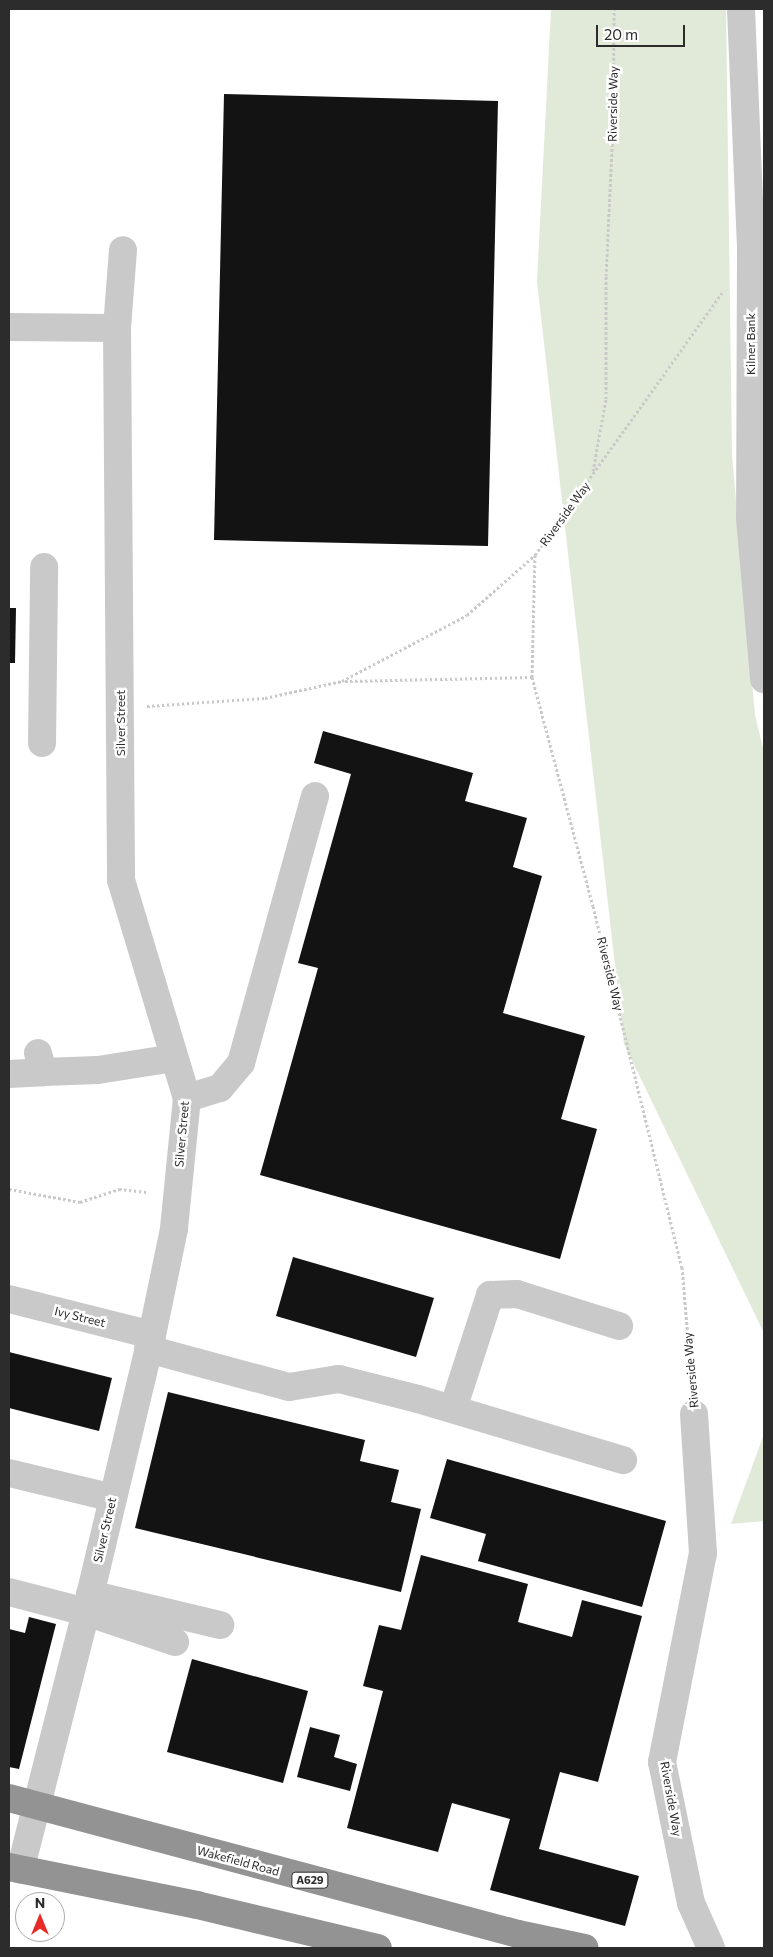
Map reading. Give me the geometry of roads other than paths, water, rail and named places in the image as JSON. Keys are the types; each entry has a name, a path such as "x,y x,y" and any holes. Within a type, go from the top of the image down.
{"highway":[{"name":"Wakefield Road","path":"9,1798 499,1929 585,1948"},
{"path":"12,1870 197,1905 378,1948"}],"street":[{"name":"Kilner Bank","path":"741,9 751,251 750,518 764,679"},
{"name":"Silver Street","path":"12,1870 38,1806 150,1342 177,1195 187,1098 121,880 117,328 122,250"},
{"path":"9,327 45,329 117,328"},
{"path":"42,743 44,567"},
{"path":"187,1098 220,1088 241,1063 315,796"},
{"path":"9,1074 40,1062 98,1070 174,1058"},
{"path":"453,1409 490,1295 517,1294 619,1326"},
{"name":"Ivy Street","path":"9,1299 289,1387 339,1379 453,1409 623,1460"},
{"name":"Riverside Way","path":"694,1414 703,1553 662,1762 691,1903 711,1948"},
{"path":"9,1473 113,1498"},
{"path":"9,1592 220,1625"},
{"path":"88,1603 175,1642"}]}
